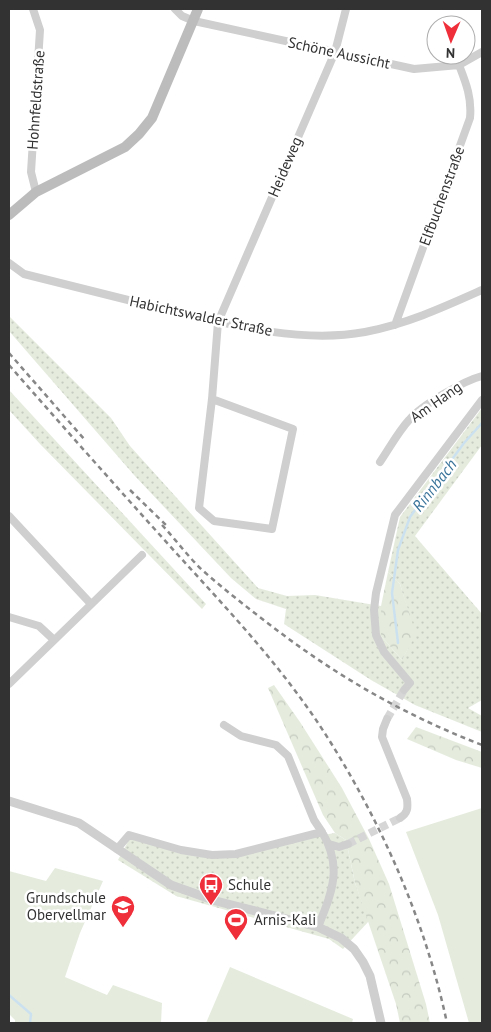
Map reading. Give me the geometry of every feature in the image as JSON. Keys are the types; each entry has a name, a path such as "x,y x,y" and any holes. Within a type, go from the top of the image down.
{"main road":[{"path":"9,215 36,192 125,147 139,134 152,118 198,9"}],"street":[{"name":"Hohnfeldstraße","path":"33,9 40,30 31,172 36,192"},
{"name":"Schöne Aussicht","path":"175,9 182,16 194,21 414,69 460,65"},
{"name":"Heideweg","path":"212,399 294,429 272,529 214,521 199,508 212,399 218,322 335,52 346,9"},
{"name":"Elfbuchenstraße","path":"395,325 470,118 469,90 460,65"},
{"name":"Habichtswalder Straße","path":"9,264 24,274 218,322 284,334 323,335 364,332 417,319 482,290"},
{"name":"Am Hang","path":"380,462 409,419 438,397 469,379 482,376"},
{"path":"404,690 410,682 384,652 376,634 374,610 376,593 395,515 482,400"},
{"path":"9,516 91,604"},
{"path":"9,684 142,555"},
{"path":"9,616 39,626 53,640"},
{"path":"387,719 382,730 382,737 407,799 408,807 406,814 400,818"},
{"path":"224,725 241,736 276,746 288,756 320,833 329,844 334,864 334,885 318,927"},
{"path":"9,801 78,823 171,885 216,901 318,927 341,938 354,949 370,976 381,1023"},
{"path":"117,850 128,835 181,850 212,855 236,854 320,833"},
{"path":"329,844 339,847 348,844"}],"green space":[{"path":"9,316 111,418 130,446 258,588 287,596 315,595 381,606 381,636 402,660 415,634 400,584 388,572 400,517 482,408 482,445 415,536 482,614 482,700 468,708 482,716 482,732 415,705 371,680 284,624 286,609 256,599 231,578 134,475 9,331"},
{"path":"9,390 206,604 202,609 9,410"},
{"path":"388,572 400,584 416,634 402,660 381,636 381,606"},
{"path":"274,685 342,788 369,839 389,884 426,1004 430,1023 400,1023 396,1004 355,883 346,840 335,833 323,815 268,688"},
{"path":"416,727 482,752 482,768 456,760 407,739"},
{"path":"482,808 482,1023 469,1023 438,915 406,832"},
{"path":"335,833 346,840 355,883 369,921 343,949 329,939 176,896 118,860 130,838 208,858 230,858"},
{"path":"55,868 103,881 80,933 65,977 107,995 113,985 162,1003 161,1023 15,1023 15,1020 9,1014 9,871 46,881"},
{"path":"230,967 353,1019 352,1023 206,1023"}],"waterway":[{"name":"Rinnbach","path":"398,643 392,593 398,550 410,517 464,443 482,423"},
{"path":"9,995 31,1014 30,1023"}],"tunnel":[{"path":"387,719 404,690"},
{"path":"348,844 400,818"}],"railway":[{"path":"9,353 85,440"},
{"path":"9,365 273,662 324,732 364,801 399,872 427,947 447,1023"},
{"path":"130,490 168,527"},
{"path":"162,525 208,575 265,621 316,658 396,706 482,745"}],"place":[{"name":"Schule","path":"211,906"},
{"name":"Grundschule Obervellmar","path":"123,928"},
{"name":"Arnis-Kali","path":"236,941"}]}
